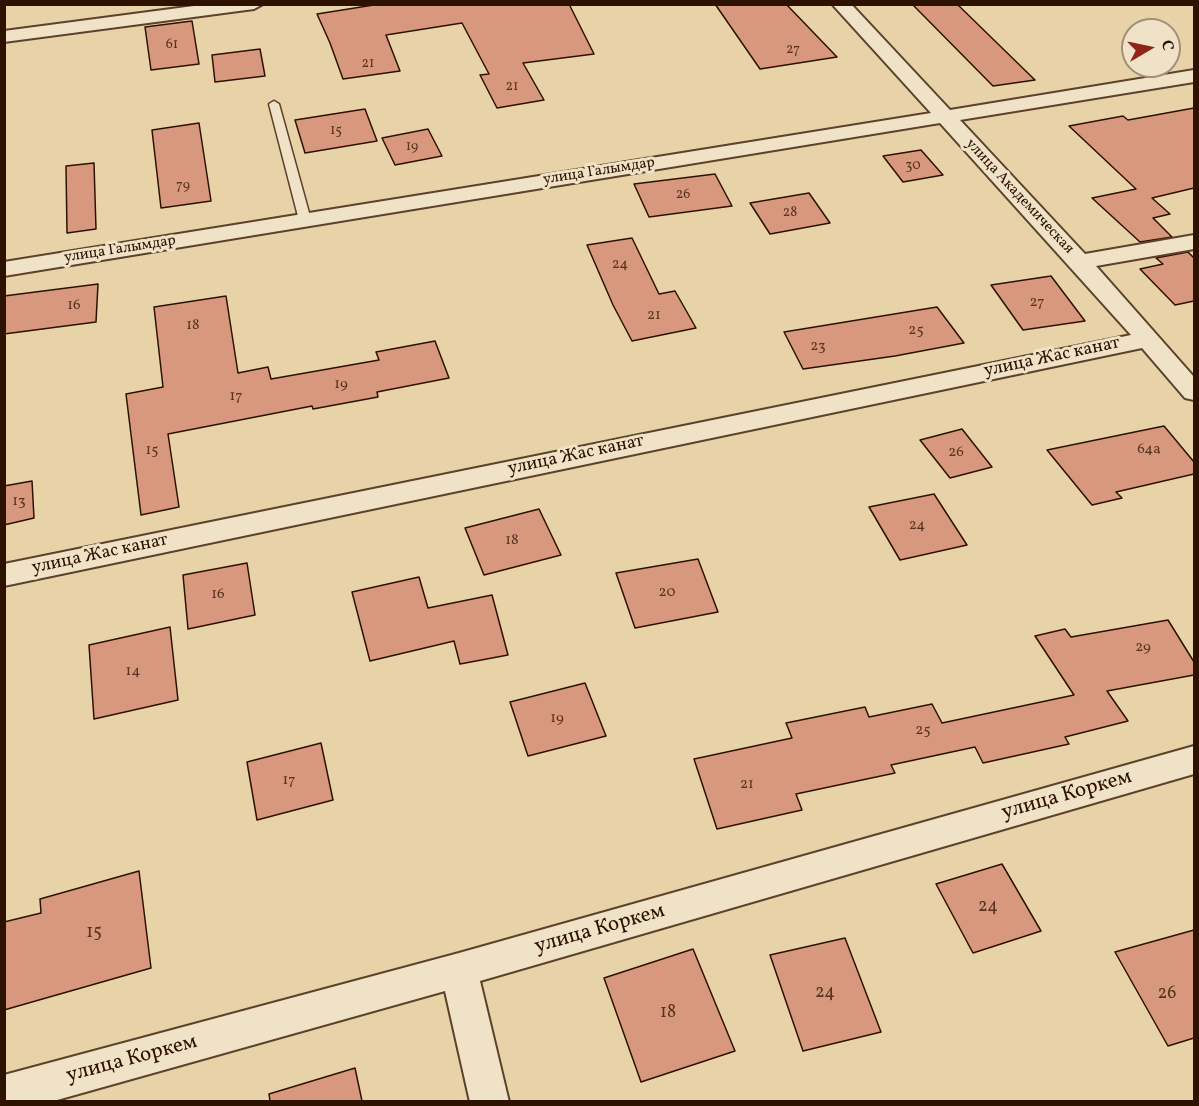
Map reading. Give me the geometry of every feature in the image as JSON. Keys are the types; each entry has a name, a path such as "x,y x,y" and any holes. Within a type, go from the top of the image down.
{"street":[{"path":"4,37 254,4"},
{"name":"улица Академическая","path":"841,4 1080,262 1194,392"},
{"name":"улица Галымдар","path":"4,269 1194,76"},
{"path":"1080,262 1194,242"},
{"name":"улица Жас канат","path":"4,576 1147,339"},
{"name":"улица Коркем","path":"4,1095 459,970 1194,760"},
{"path":"459,970 490,1101"}],"lane":[{"path":"274,104 306,220"}],"building":[{"path":"380,4 569,4 594,54 523,63 544,100 497,108 480,75 489,74 462,23 386,35 400,71 343,79 317,14"},
{"path":"715,4 786,4 837,57 760,69"},
{"path":"912,4 957,4 1035,80 993,86"},
{"path":"192,21 199,64 151,70 145,27"},
{"path":"260,49 265,76 215,82 212,55"},
{"path":"1194,108 1194,188 1152,198 1170,214 1153,218 1172,237 1140,242 1092,198 1136,189 1069,126 1123,116 1128,120"},
{"path":"365,109 377,141 305,153 295,120"},
{"path":"199,123 211,201 161,208 152,130"},
{"path":"428,129 442,156 395,165 382,138"},
{"path":"921,150 943,175 903,182 883,156"},
{"path":"94,163 96,229 67,233 66,166"},
{"path":"715,174 732,206 649,217 634,184"},
{"path":"809,193 830,223 770,234 750,203"},
{"path":"632,238 659,294 675,291 696,328 632,341 613,305 587,245"},
{"path":"1188,252 1194,258 1194,301 1175,305 1140,269 1163,264 1156,258"},
{"path":"1051,276 1085,321 1023,330 991,285"},
{"path":"98,284 96,322 4,334 4,296"},
{"path":"226,296 238,373 268,367 271,379 379,360 376,352 435,341 449,378 377,392 378,397 313,409 312,406 168,434 179,507 141,515 126,394 163,387 154,307"},
{"path":"937,307 964,343 895,356 803,369 784,332"},
{"path":"1164,426 1194,462 1194,474 1116,492 1122,498 1092,505 1047,450"},
{"path":"962,429 992,467 950,478 920,440"},
{"path":"32,481 34,518 4,525 4,486"},
{"path":"934,494 967,545 900,560 869,507"},
{"path":"539,509 561,555 484,575 465,528"},
{"path":"698,559 718,612 635,628 616,573"},
{"path":"247,563 255,615 188,629 183,575"},
{"path":"419,577 428,608 492,595 508,655 460,664 454,641 370,661 352,592"},
{"path":"1168,620 1194,662 1194,675 1107,691 1128,721 1065,737 1069,744 983,763 975,747 891,765 895,773 796,794 802,810 717,829 694,759 792,738 786,723 865,707 869,717 932,704 942,723 1074,695 1035,636 1065,629 1071,637"},
{"path":"170,627 178,700 94,719 89,645"},
{"path":"585,683 606,736 528,756 510,702"},
{"path":"321,743 333,800 257,820 247,762"},
{"path":"1002,864 1041,931 973,953 936,884"},
{"path":"139,871 151,968 4,1010 4,922 41,913 40,899"},
{"path":"1194,930 1194,1038 1168,1046 1115,952"},
{"path":"845,938 881,1032 803,1051 770,955"},
{"path":"693,949 735,1051 641,1082 604,978"},
{"path":"355,1068 362,1101 270,1101 269,1094"}]}
